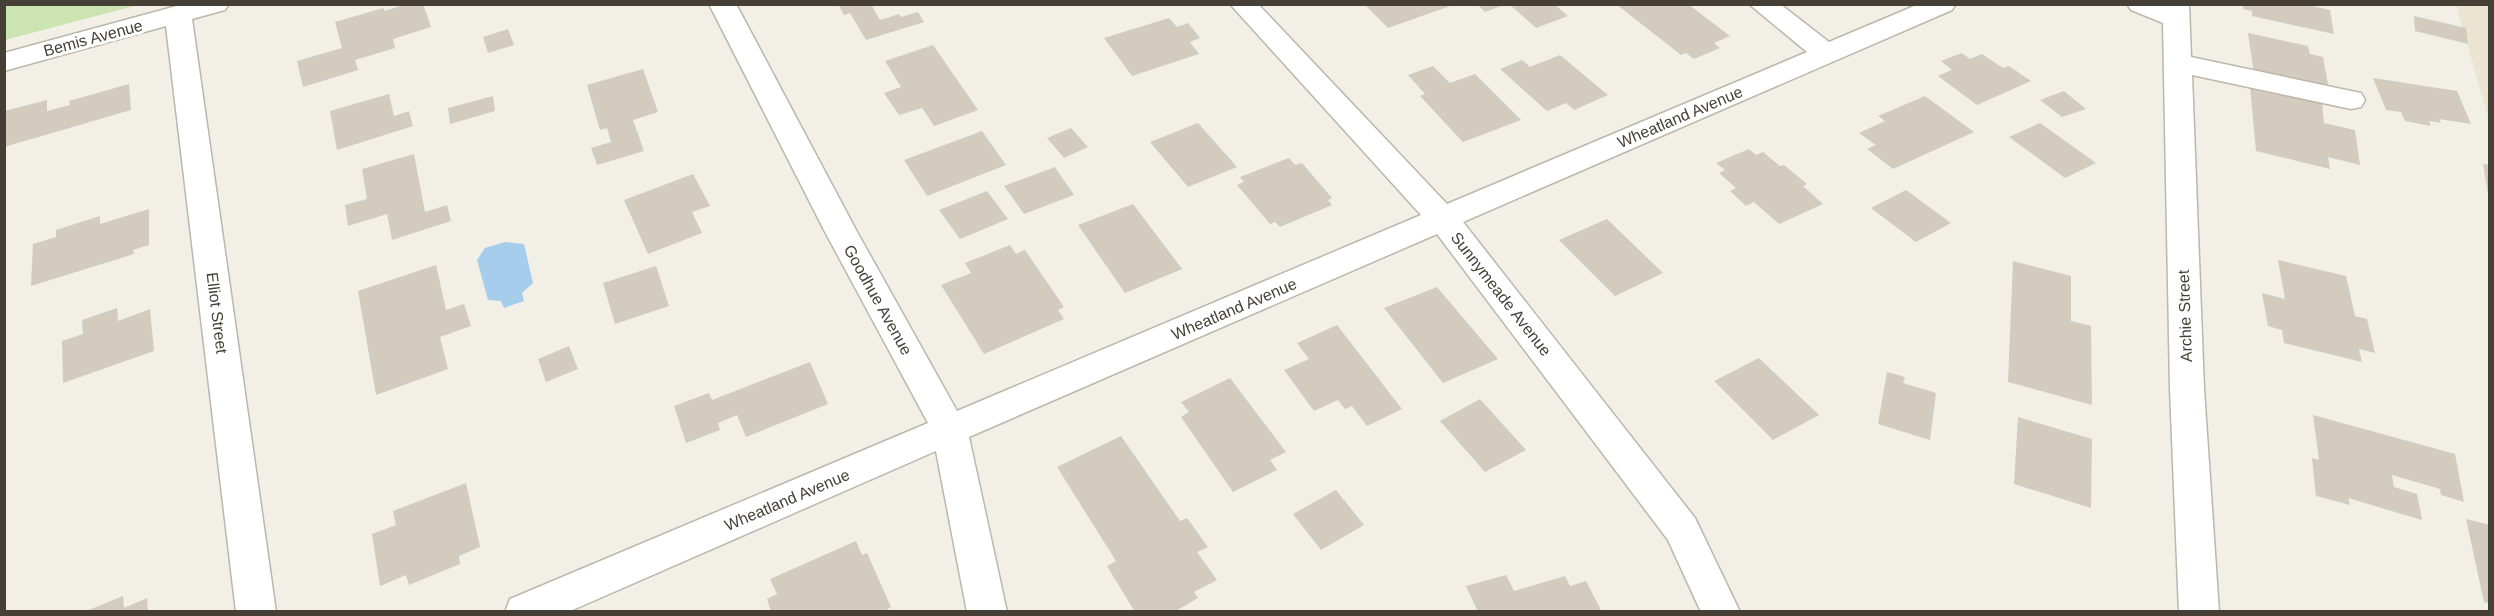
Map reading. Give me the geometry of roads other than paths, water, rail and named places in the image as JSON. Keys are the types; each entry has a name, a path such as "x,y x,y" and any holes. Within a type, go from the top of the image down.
{"street":[{"name":"Bemis Avenue","path":"4,62 216,4"},
{"name":"Goodhue Avenue","path":"722,4 840,230 950,431 987,612"},
{"name":"Sunnymeade Avenue","path":"1243,4 1443,219 1682,529 1721,612"},
{"path":"1762,4 1827,54"},
{"name":"Wheatland Avenue","path":"524,612 1943,4"},
{"name":"Archie Street","path":"2140,4 2176,12 2187,389 2199,612"},
{"name":"Elliot Street","path":"178,15 256,612"},
{"path":"2178,63 2351,100"}],"water":[{"path":"505,242 524,244 533,283 522,293 524,301 504,308 501,301 488,300 477,260 485,248"}]}
